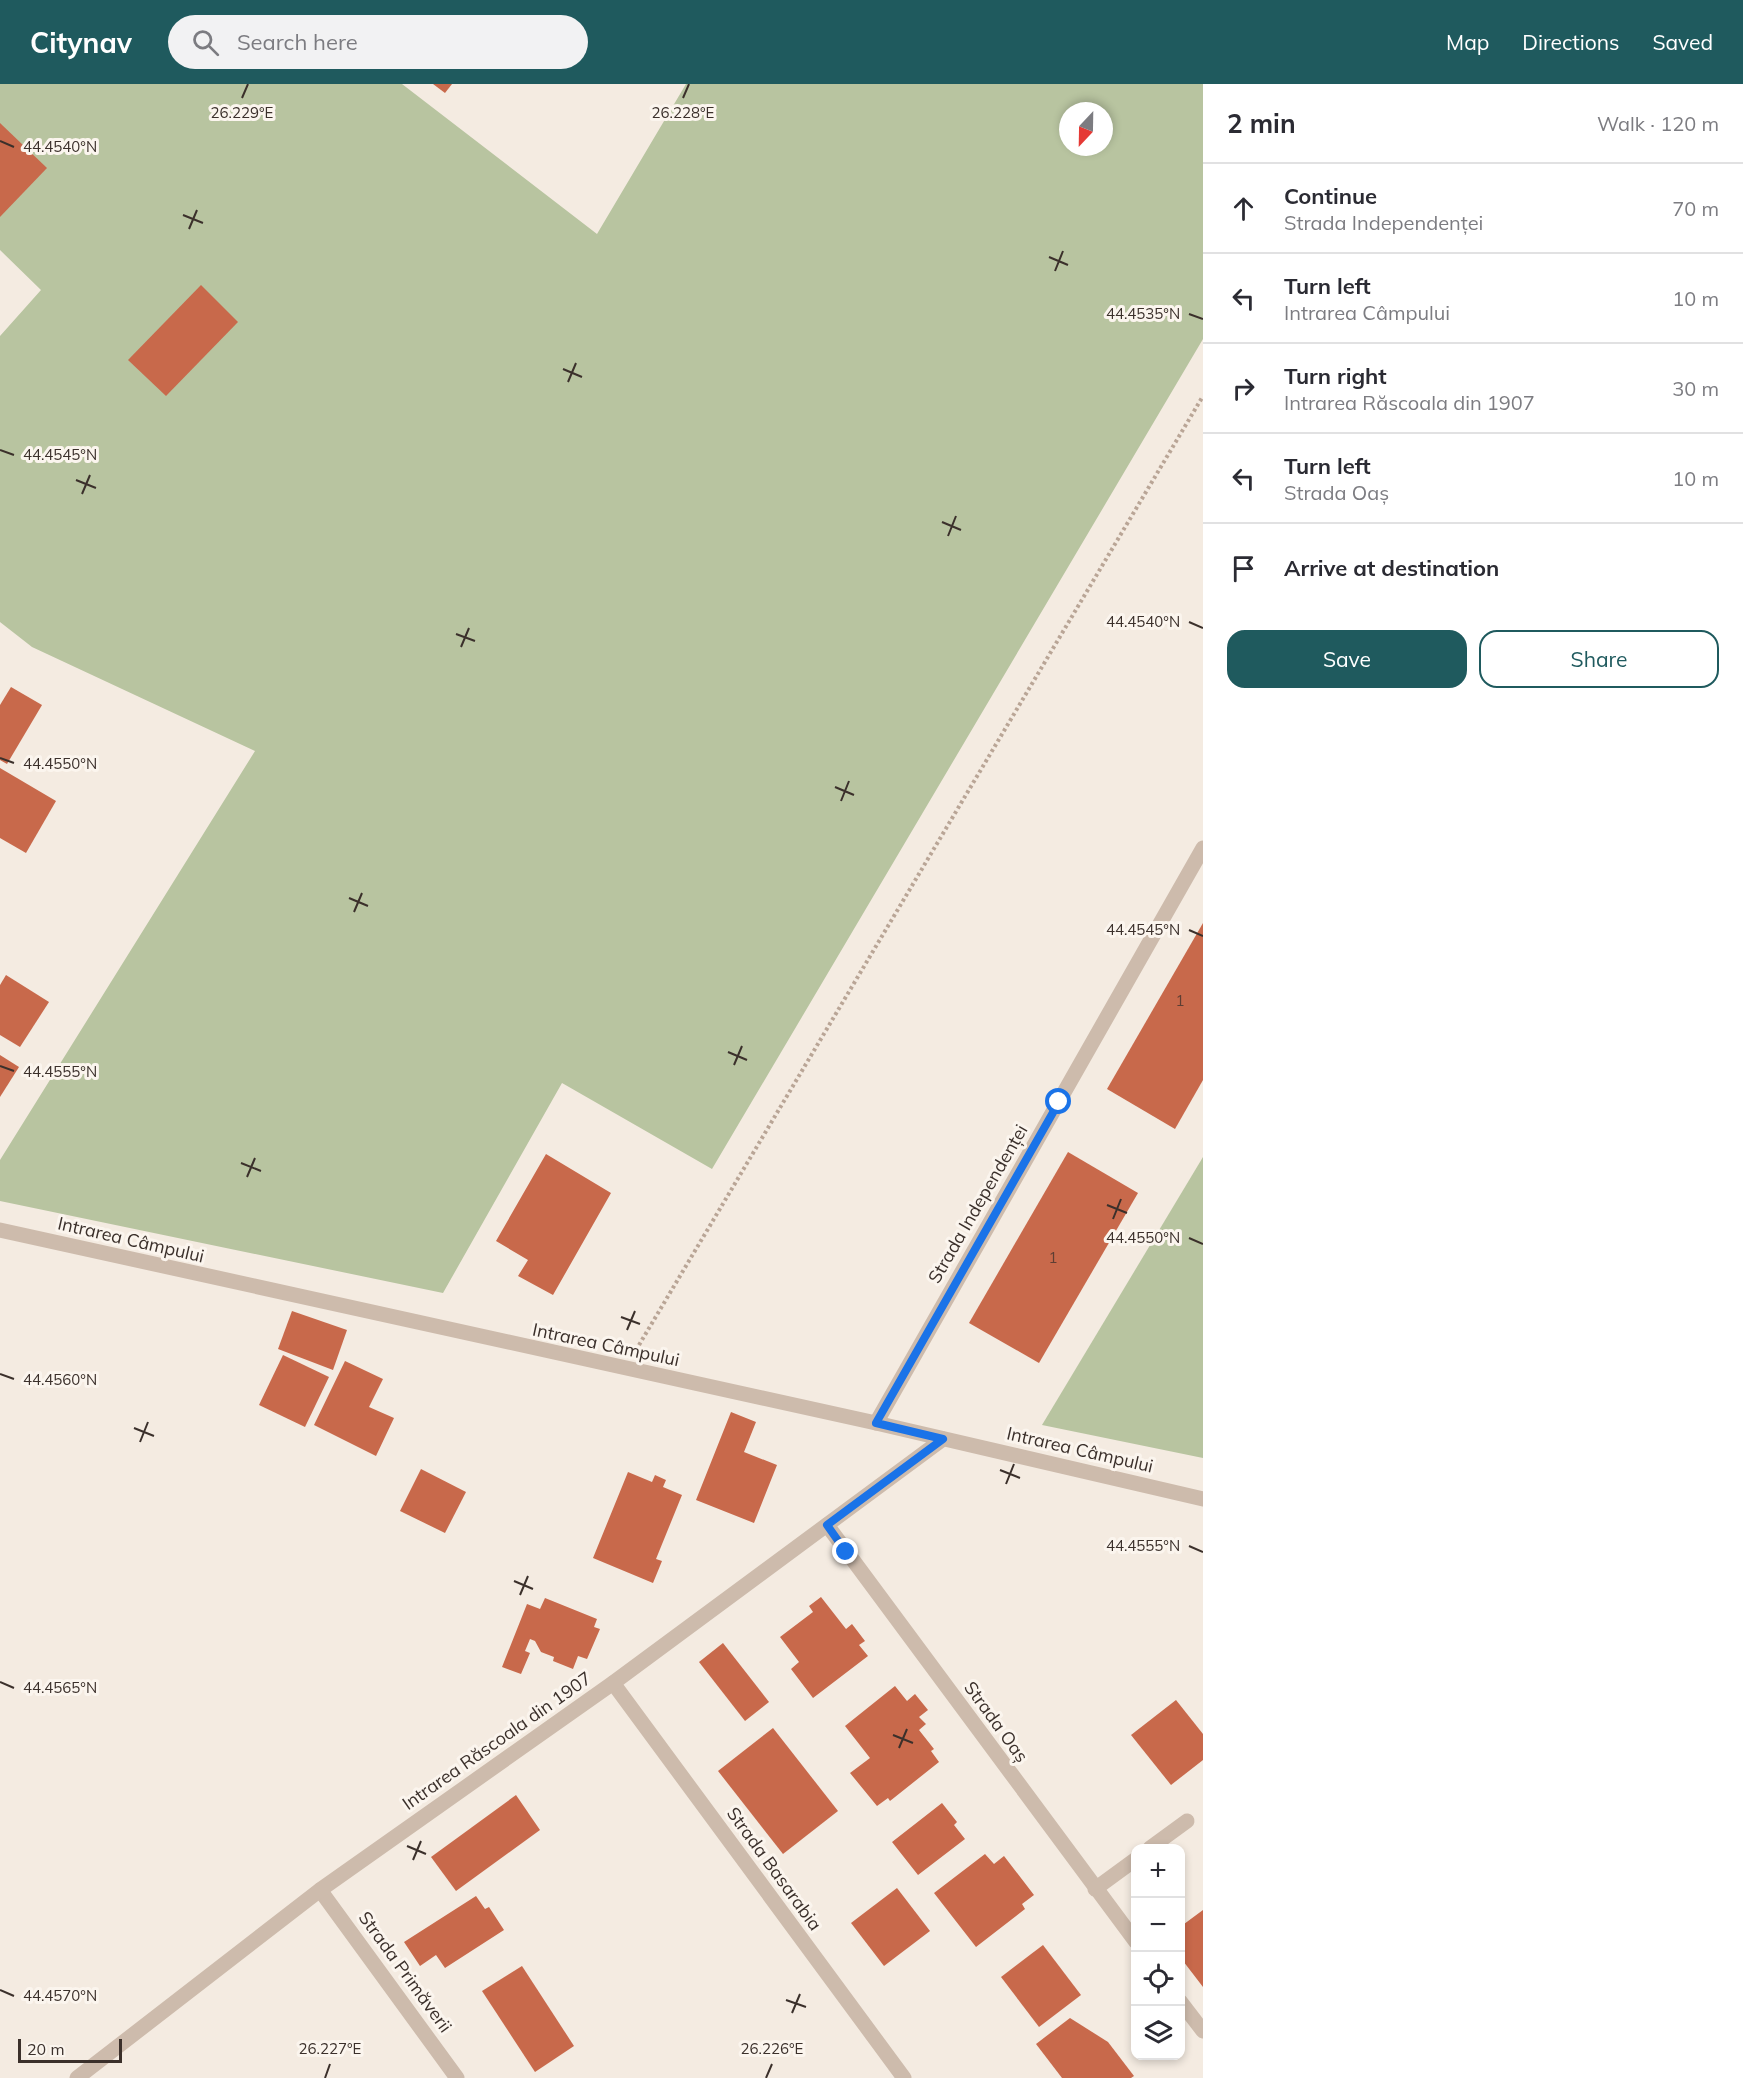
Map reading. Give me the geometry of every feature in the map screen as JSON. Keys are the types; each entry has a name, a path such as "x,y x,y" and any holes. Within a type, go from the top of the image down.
{"street":[{"name":"Strada Independenței","path":"876,1423 1203,848"},
{"name":"Intrarea Câmpului","path":"0,1230 876,1423 1201,1501"},
{"name":"Intrarea Răscoala din 1907","path":"82,2076 320,1890 613,1683 943,1439"},
{"name":"Strada Oaș","path":"827,1525 1131,1936"},
{"name":"Strada Basarabia","path":"613,1683 904,2078"},
{"path":"1155,1844 1186,1821"},
{"path":"1095,1889 1131,1863"},
{"name":"Strada Primăverii","path":"320,1890 457,2078"},
{"path":"1184,2006 1203,2031"}],"path":[{"path":"625,1369 1203,396"}],"green space":[{"path":"0,84 402,84 597,234 686,84 1203,84 1203,339 712,1169 562,1083 443,1293 0,1201 0,1160 255,751 32,647 0,622 0,336 41,290 0,250"},
{"path":"1203,1157 1203,1458 1042,1425"}],"building":[{"path":"433,84 452,84 445,93"},
{"path":"0,123 47,168 0,217"},
{"path":"201,285 238,322 166,396 128,360"},
{"path":"11,687 42,705 7,764 0,760 0,705"},
{"path":"0,768 56,801 26,853 0,838"},
{"path":"1203,923 1203,1080 1175,1129 1107,1089"},
{"path":"6,975 49,1002 20,1047 0,1035 0,985"},
{"path":"0,1055 19,1067 0,1097"},
{"path":"1068,1152 1138,1193 1039,1363 969,1323"},
{"path":"546,1154 611,1193 553,1295 518,1276 528,1260 496,1241"},
{"path":"292,1311 347,1330 333,1370 278,1349"},
{"path":"283,1355 329,1377 305,1427 259,1405"},
{"path":"345,1361 383,1379 369,1407 394,1418 376,1456 314,1425"},
{"path":"731,1412 756,1422 744,1452 777,1465 754,1523 696,1500"},
{"path":"421,1469 466,1492 445,1533 400,1511"},
{"path":"628,1472 652,1482 655,1475 666,1480 663,1487 682,1495 656,1559 662,1561 653,1583 593,1558"},
{"path":"821,1597 846,1629 852,1624 865,1641 859,1645 868,1656 813,1698 791,1669 799,1662 780,1637 813,1612 809,1606"},
{"path":"545,1598 597,1619 594,1627 600,1629 587,1659 578,1656 573,1669 553,1661 554,1657 541,1652 535,1641 530,1639 525,1651 530,1653 521,1674 502,1667 527,1604 540,1609"},
{"path":"723,1643 769,1702 745,1721 699,1662"},
{"path":"895,1686 907,1701 915,1694 928,1710 919,1717 926,1724 919,1730 934,1749 931,1751 939,1762 890,1801 888,1798 877,1806 850,1773 870,1758 845,1726"},
{"path":"1176,1700 1203,1734 1203,1760 1171,1785 1131,1735"},
{"path":"773,1728 838,1811 783,1854 718,1771"},
{"path":"516,1795 540,1830 456,1891 431,1857"},
{"path":"942,1803 957,1822 954,1825 965,1839 918,1875 892,1842"},
{"path":"985,1854 994,1864 1004,1856 1034,1895 1022,1904 1025,1909 976,1947 934,1893"},
{"path":"897,1888 930,1931 884,1966 851,1923"},
{"path":"476,1896 485,1909 489,1907 504,1930 445,1968 436,1955 420,1966 404,1942"},
{"path":"1203,1910 1203,1987 1185,1964 1185,1923"},
{"path":"1043,1945 1081,1995 1039,2027 1001,1977"},
{"path":"522,1966 574,2046 535,2072 482,1991"},
{"path":"1070,2018 1108,2042 1134,2076 1131,2078 1062,2078 1036,2044"}],"route":[{"path":"846,1552 827,1525 943,1439 876,1423 1059,1102"}]}
